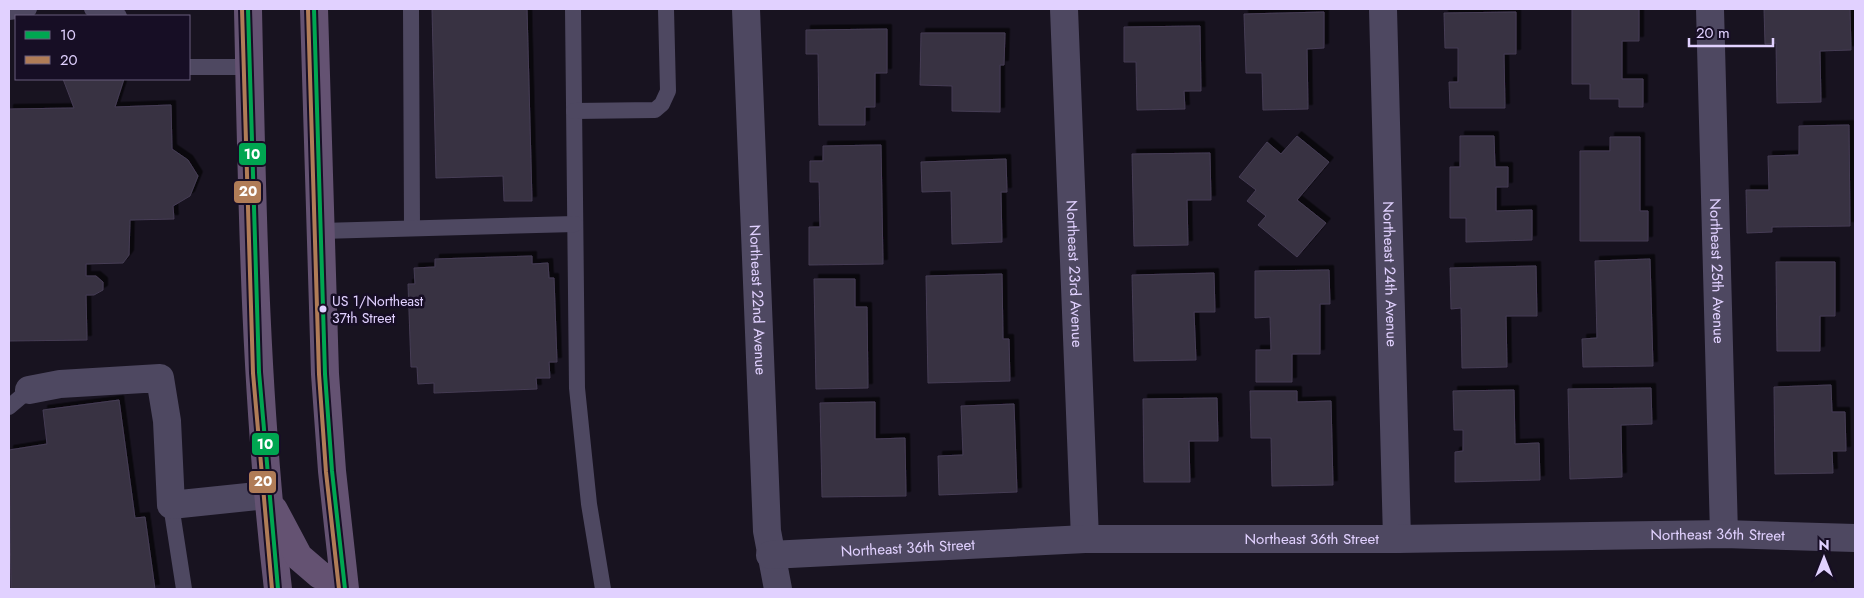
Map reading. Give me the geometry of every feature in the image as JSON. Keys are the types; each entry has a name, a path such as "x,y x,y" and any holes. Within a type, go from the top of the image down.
{"main road":[{"path":"248,9 257,334 267,495 278,589"},
{"path":"314,9 325,374 332,471 345,586"},
{"path":"267,495 299,557 320,575 345,586"}],"street":[{"name":"Northeast 22nd Avenue","path":"746,9 767,531 770,555 778,589"},
{"name":"Northeast 23rd Avenue","path":"1064,9 1085,539"},
{"name":"Northeast 24th Avenue","path":"1383,9 1397,539"},
{"name":"Northeast 25th Avenue","path":"1710,9 1724,534"},
{"path":"19,399 60,384 160,378 167,421 170,505 267,495"},
{"name":"Northeast 36th Street","path":"770,555 1085,539 1397,539 1724,534 1855,538"}],"lane":[{"path":"9,12 28,9"},
{"path":"92,9 112,12 117,15"},
{"path":"411,9 412,228"},
{"path":"573,9 579,425 603,589"},
{"path":"574,111 655,110 662,104 668,91 666,9"},
{"path":"190,67 249,67"},
{"path":"321,230 575,224"},
{"path":"170,505 184,589"}],"building":[{"path":"432,9 527,9 532,201 504,201 503,176 436,178"},
{"path":"1572,9 1639,9 1639,41 1622,41 1622,79 1643,79 1643,107 1619,107 1619,99 1590,99 1590,84 1572,84"},
{"path":"1764,9 1850,9 1851,50 1820,51 1821,102 1777,103 1776,43 1765,44"},
{"path":"1324,12 1324,48 1307,49 1308,109 1263,110 1262,73 1246,73 1244,14"},
{"path":"1516,12 1516,54 1504,54 1505,108 1450,108 1449,82 1458,82 1458,48 1445,48 1444,13"},
{"path":"1200,26 1201,91 1184,91 1185,109 1137,110 1136,62 1124,62 1124,27"},
{"path":"887,29 887,73 875,73 875,107 865,107 865,125 819,125 818,54 806,54 806,30"},
{"path":"921,33 1005,33 1004,65 1000,65 1000,112 952,111 952,86 920,85"},
{"path":"63,80 124,80 115,107 171,105 172,149 188,160 198,176 190,196 173,206 174,219 130,220 129,255 123,263 86,264 86,276 96,276 103,282 103,290 94,295 86,295 87,340 9,341 9,109 74,108"},
{"path":"1849,125 1850,226 1772,227 1772,232 1747,233 1746,190 1769,190 1768,156 1799,155 1799,126"},
{"path":"1297,136 1329,162 1297,200 1326,223 1297,257 1258,225 1266,216 1247,201 1256,190 1239,177 1267,142 1281,154"},
{"path":"1460,136 1494,136 1495,167 1508,167 1508,187 1496,187 1496,211 1532,210 1532,240 1466,242 1466,218 1450,218 1450,167 1460,167"},
{"path":"1610,137 1640,137 1640,211 1648,211 1648,241 1580,241 1580,151 1610,151"},
{"path":"881,145 883,264 809,265 809,227 820,227 819,182 810,182 810,161 823,161 823,146"},
{"path":"1210,153 1211,200 1187,200 1188,245 1134,246 1132,154"},
{"path":"1006,159 1007,192 1001,192 1002,242 952,244 951,191 922,192 921,162"},
{"path":"532,256 532,264 548,263 549,278 554,278 557,362 549,362 550,378 536,378 537,389 434,393 434,383 418,384 417,367 411,367 408,284 415,284 414,268 435,267 435,259"},
{"path":"1650,259 1653,366 1583,367 1582,339 1597,338 1595,261"},
{"path":"1776,262 1835,262 1835,316 1820,316 1820,351 1777,351"},
{"path":"1536,266 1537,316 1506,316 1507,367 1462,368 1461,308 1451,309 1450,268"},
{"path":"1329,270 1330,304 1320,304 1320,354 1292,354 1292,382 1256,382 1256,350 1271,350 1270,317 1255,318 1255,271"},
{"path":"1214,273 1215,312 1194,312 1196,360 1134,361 1132,275"},
{"path":"1002,274 1003,339 1009,339 1010,381 928,383 926,276"},
{"path":"814,279 855,279 855,307 867,307 868,388 816,389"},
{"path":"1831,385 1832,412 1845,412 1846,451 1832,451 1833,473 1775,474 1774,387"},
{"path":"1651,388 1652,424 1621,425 1622,477 1570,479 1568,389"},
{"path":"1514,390 1515,444 1539,443 1540,480 1455,482 1455,452 1463,451 1463,430 1454,430 1453,391"},
{"path":"1250,391 1297,391 1297,402 1331,401 1333,485 1272,486 1271,438 1251,438"},
{"path":"1217,398 1218,441 1189,441 1190,482 1144,482 1143,399"},
{"path":"119,400 135,518 145,517 155,589 11,589 9,450 47,444 43,410"},
{"path":"875,402 875,439 905,438 906,496 822,497 820,403"},
{"path":"1014,404 1017,492 939,495 938,456 963,455 961,406"}],"transit line":[{"name":"20","path":"242,9 253,373 272,589"},
{"name":"10","path":"248,9 259,372 278,589"},
{"name":"20","path":"308,9 319,374 326,472 339,589"},
{"name":"10","path":"314,9 325,374 332,471 345,589"}],"place":[{"name":"US 1/Northeast 37th Street","path":"323,309"}]}
